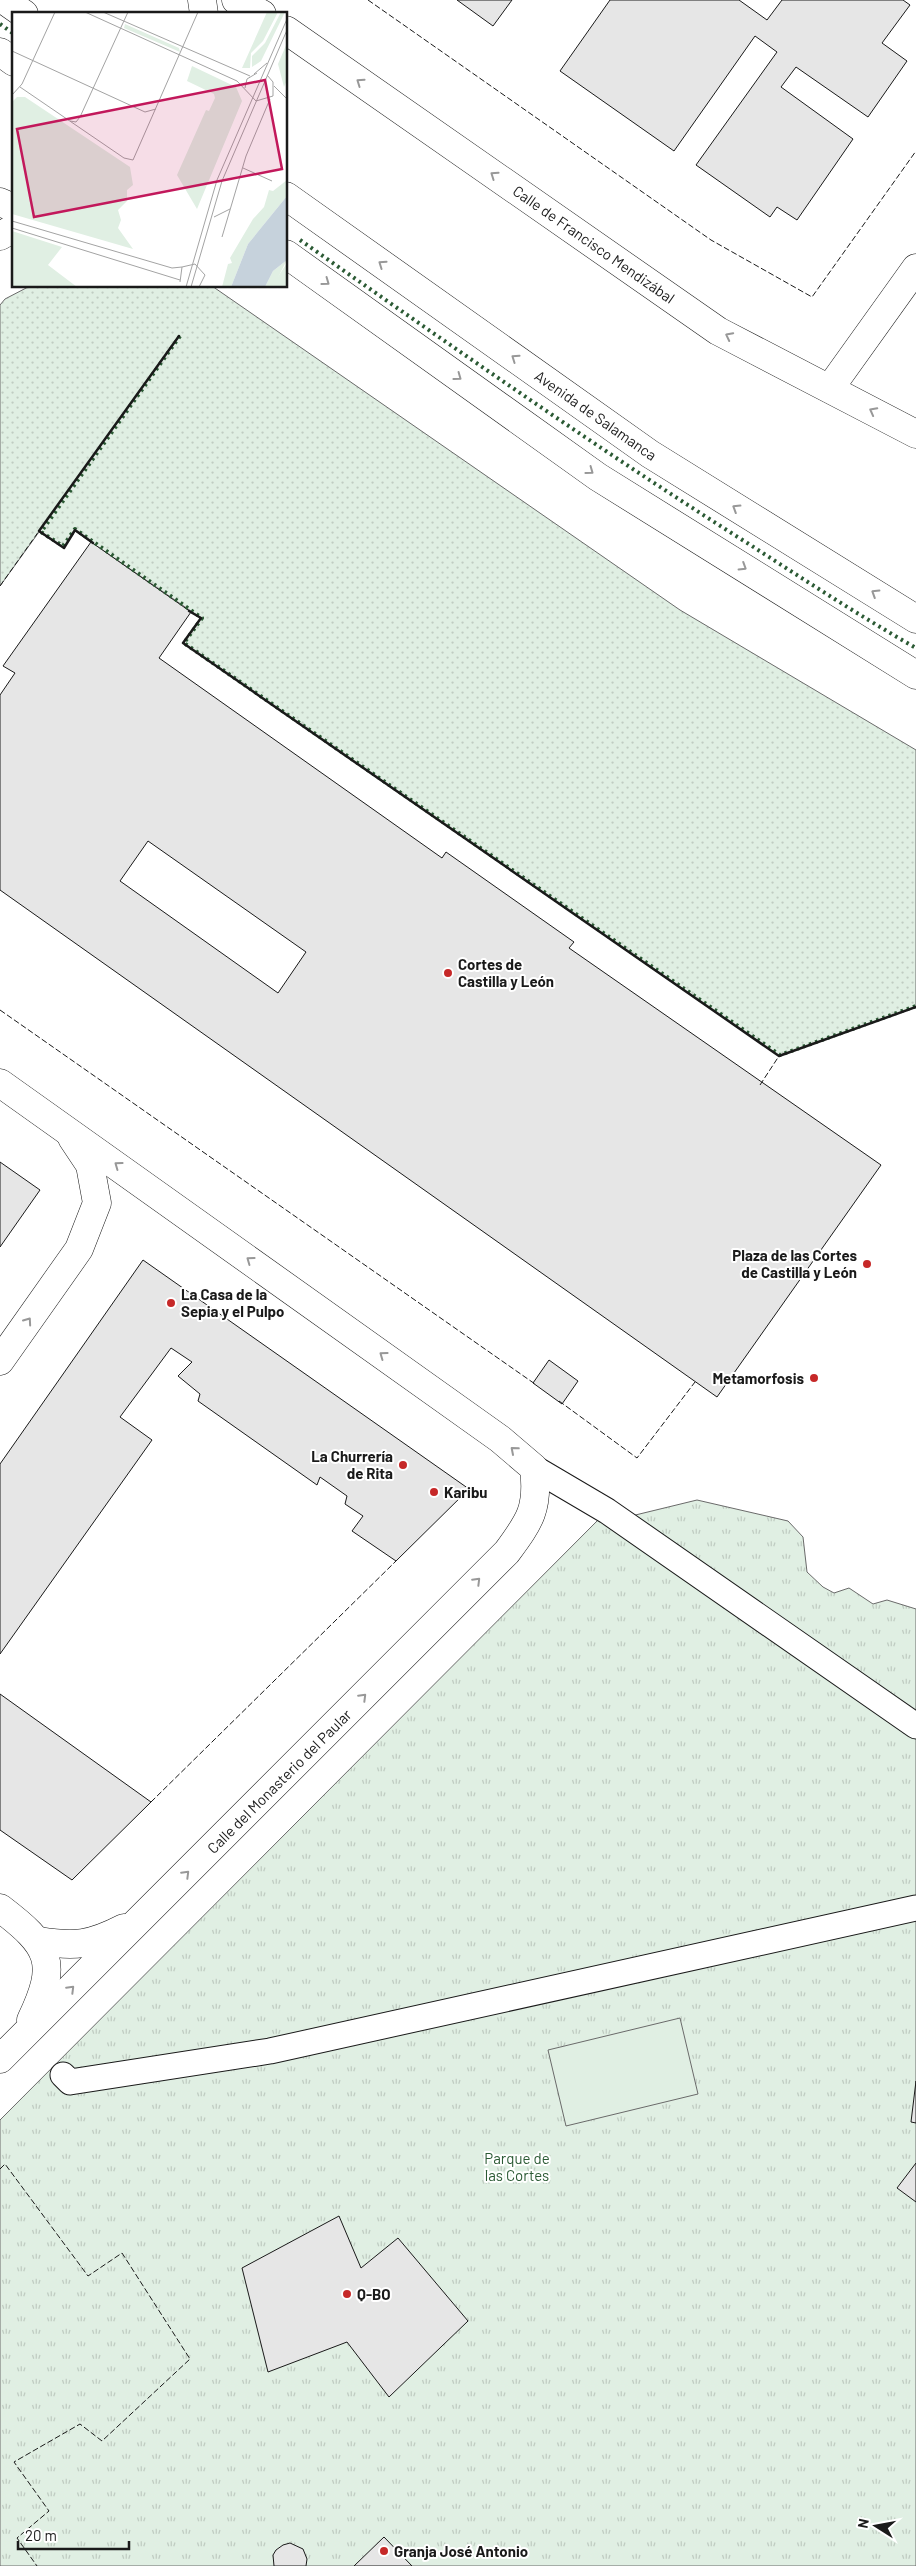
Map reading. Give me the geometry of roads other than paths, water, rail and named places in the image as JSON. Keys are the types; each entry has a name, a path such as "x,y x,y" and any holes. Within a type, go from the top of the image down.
{"main road":[{"path":"4,0 21,12"},
{"path":"236,0 258,12"},
{"name":"Calle de Francisco Mendizábal","path":"288,31 718,331 916,434"},
{"path":"0,52 12,61"},
{"name":"Avenida de Salamanca","path":"288,197 650,454 916,619"},
{"path":"0,202 12,207"},
{"path":"0,236 12,229"},
{"path":"288,255 598,477 916,675"},
{"path":"830,388 916,268"},
{"path":"0,1083 500,1439 535,1479"},
{"path":"0,1361 79,1249 97,1203 90,1165 64,1127"},
{"name":"Calle del Monasterio del Paular","path":"0,2059 507,1552 529,1522 535,1479"},
{"path":"0,1908 39,1941 47,1964 46,1987 24,2035"},
{"path":"39,1941 68,1945 86,1944 107,1937 140,1920"}],"street":[{"path":"535,1479 607,1510 916,1726"},
{"path":"63,2076 70,2082 270,2051 916,1908"}],"place":[{"name":"Cortes de Castilla y León","path":"448,973"},
{"name":"Plaza de las Cortes de Castilla y León","path":"867,1264"},
{"name":"La Casa de la Sepia y el Pulpo","path":"171,1303"},
{"name":"Metamorfosis","path":"814,1378"},
{"name":"La Churrería de Rita","path":"403,1465"},
{"name":"Karibu","path":"434,1492"},
{"name":"Q-BO","path":"347,2294"},
{"name":"Granja José Antonio","path":"384,2551"}],"park label":[{"name":"Parque de las Cortes","path":"517,2166"}]}
